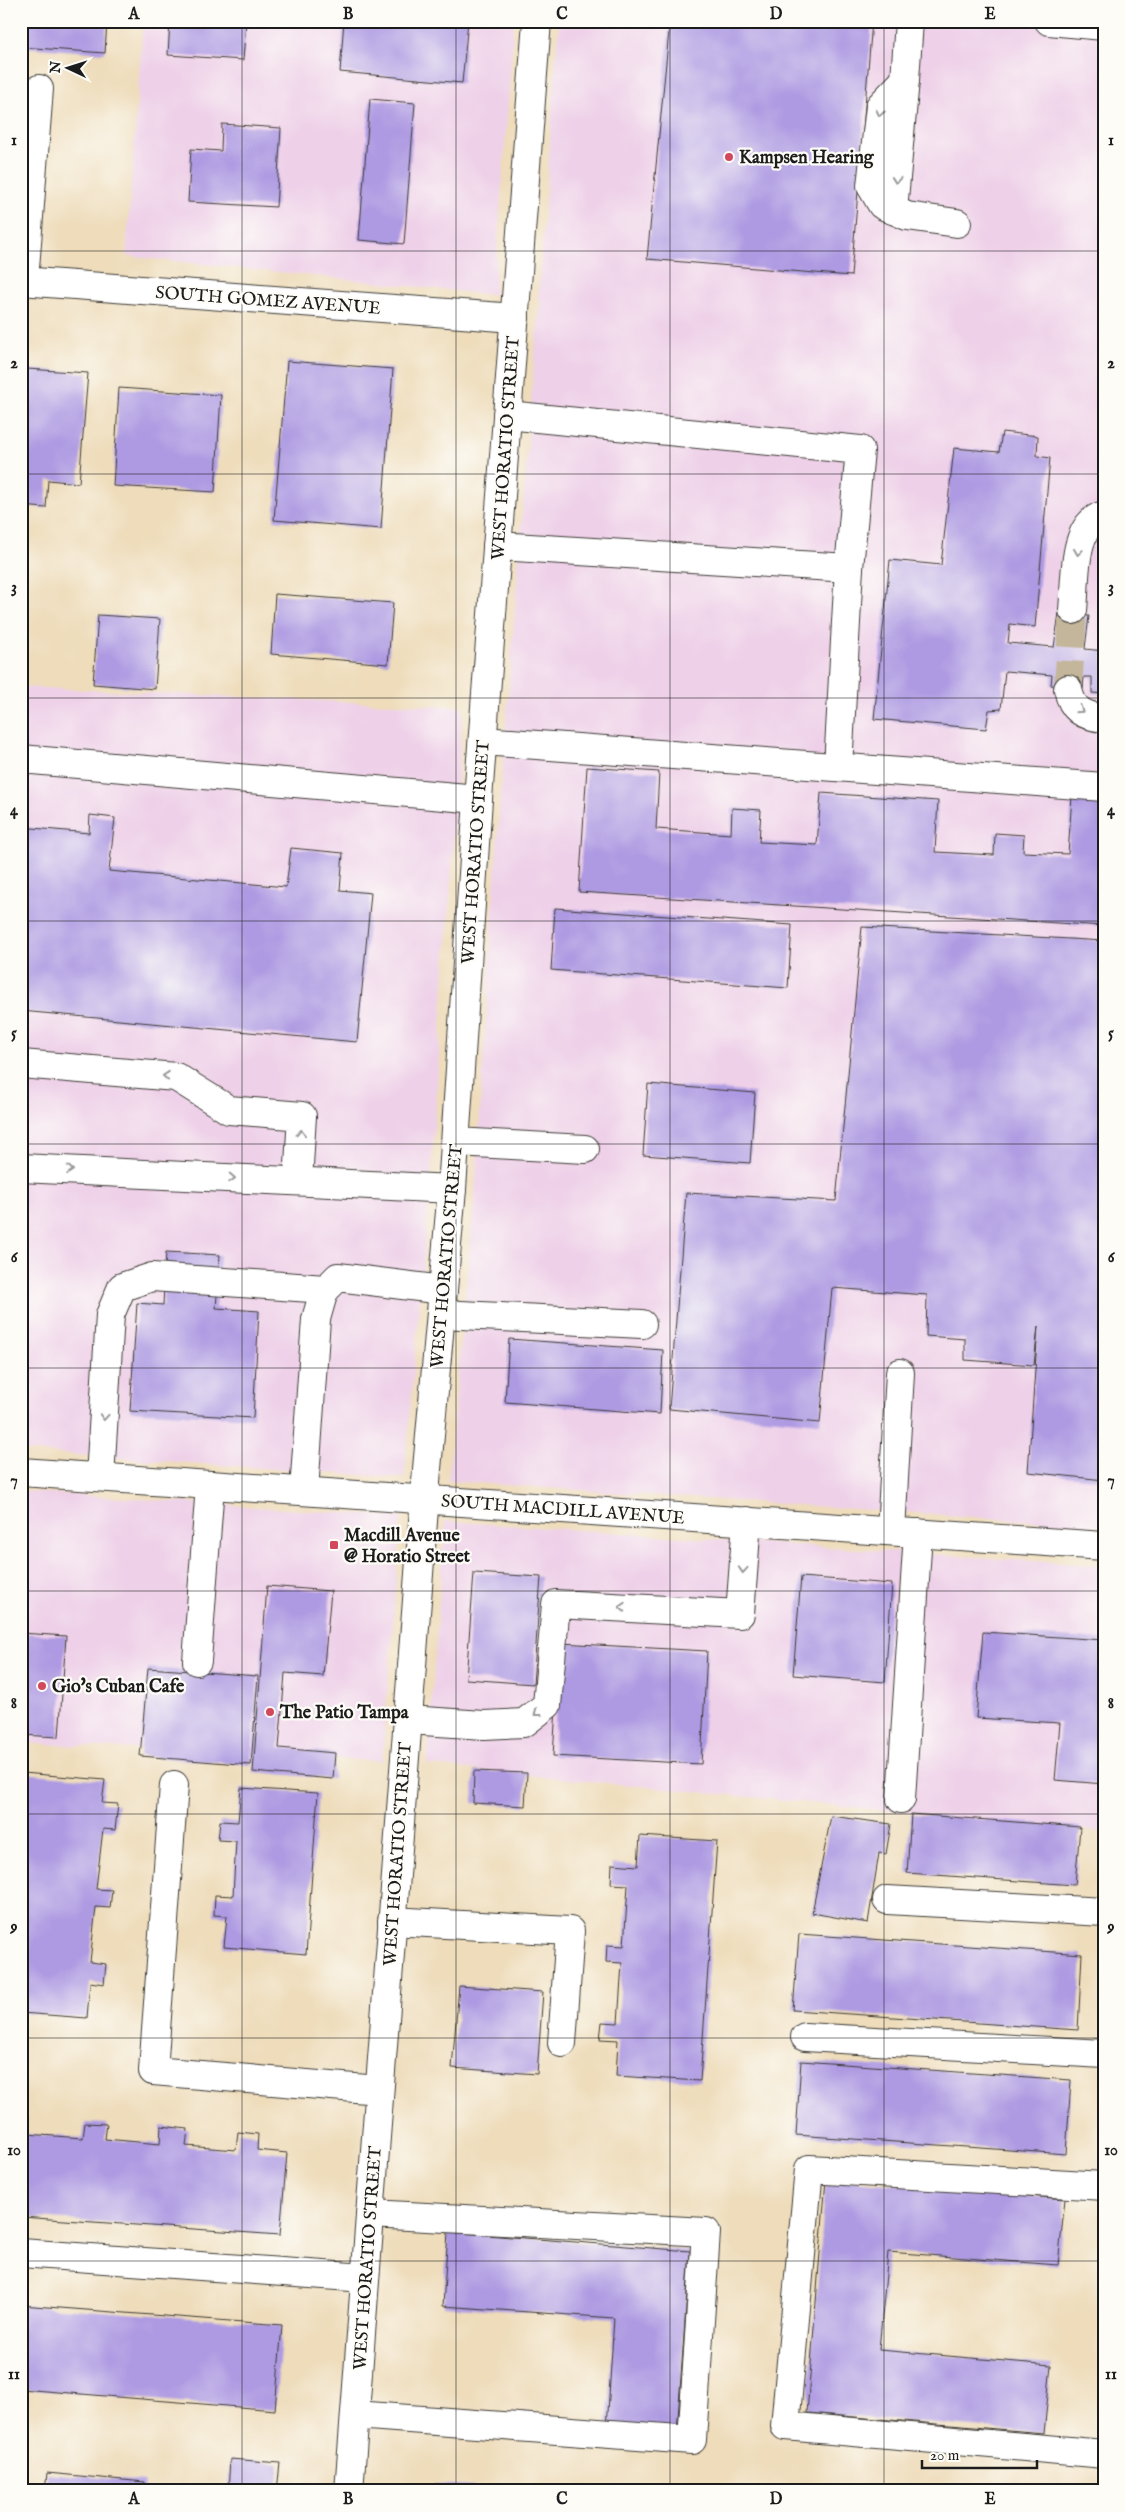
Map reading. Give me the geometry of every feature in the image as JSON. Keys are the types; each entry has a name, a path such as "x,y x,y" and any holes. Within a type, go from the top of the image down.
{"street":[{"name":"WEST HORATIO STREET","path":"349,2491 424,1499 456,1142 482,741 537,21"},
{"path":"908,21 906,80 880,106 871,186 882,205 893,210 907,216 957,223"},
{"path":"1049,21 1104,26"},
{"path":"22,281 25,205 39,89"},
{"name":"SOUTH GOMEZ AVENUE","path":"22,281 515,318"},
{"path":"507,415 860,450 849,568 838,767"},
{"path":"1073,610 1081,536 1088,524 1104,515"},
{"path":"498,546 849,568"},
{"path":"1068,689 1070,701 1075,709 1085,714 1104,718"},
{"path":"482,741 1104,787"},
{"path":"21,759 478,799"},
{"path":"21,1064 176,1077 229,1110 302,1116 298,1182"},
{"path":"456,1142 585,1149"},
{"path":"21,1168 452,1189"},
{"path":"100,1477 110,1315 122,1287 152,1277 326,1289"},
{"path":"304,1491 316,1319 326,1289 338,1277 442,1302 642,1324"},
{"path":"892,1531 900,1373"},
{"name":"SOUTH MACDILL AVENUE","path":"21,1472 1104,1546"},
{"path":"197,1661 210,1485"},
{"path":"408,1720 484,1725 524,1723 547,1705 556,1604 740,1614 747,1521"},
{"path":"901,1798 918,1533"},
{"path":"174,1785 153,2071 379,2090"},
{"path":"887,1900 1104,1912"},
{"path":"392,1921 570,1931 562,2043"},
{"path":"805,2037 1104,2054"},
{"path":"1104,2186 809,2169 786,2426 1104,2454"},
{"path":"355,2415 692,2440 706,2232 370,2214"},
{"path":"21,2253 366,2278"}],"shaded area":[{"path":"143,21 514,21 494,295 126,256"},
{"path":"559,21 1104,21 1104,1526 448,1481 475,1191 500,800 535,351 541,300 538,299"},
{"path":"21,687 463,707 430,1188 404,1478 21,1451"},
{"path":"21,1491 401,1517 382,1761 21,1743"},
{"path":"445,1521 1104,1566 1104,1832 427,1765"}],"building":[{"path":"21,21 107,21 105,53 21,47"},
{"path":"170,21 246,21 243,60 168,55"},
{"path":"344,21 468,21 462,83 340,72"},
{"path":"670,21 872,21 851,276 647,259"},
{"path":"370,99 415,103 404,244 359,240"},
{"path":"222,124 281,128 276,207 188,202 191,149 221,151"},
{"path":"287,361 393,369 381,529 274,520"},
{"path":"27,369 88,373 79,483 48,480 46,508 21,506 21,439"},
{"path":"119,388 221,395 215,492 113,486"},
{"path":"1002,432 1038,436 1037,456 1050,458 1035,627 1010,624 1008,643 1054,647 1059,613 1089,616 1085,649 1104,651 1104,694 1092,693 1092,677 1084,677 1083,689 1051,685 1052,675 1005,671 1001,709 989,710 986,729 874,719 890,560 941,565 954,448 999,452"},
{"path":"275,594 393,603 388,664 271,654"},
{"path":"98,615 160,619 155,689 93,684"},
{"path":"587,767 659,772 656,829 731,834 732,808 761,810 759,842 817,845 821,793 938,801 935,852 994,855 995,833 1024,835 1023,852 1068,854 1072,796 1104,797 1104,926 579,892"},
{"path":"90,815 115,818 109,871 286,887 291,848 343,853 340,890 371,893 357,1042 21,1011 21,827 89,833"},
{"path":"555,908 792,925 788,988 551,970"},
{"path":"862,927 1104,941 1104,1480 1028,1472 1038,1326 1034,1365 965,1360 965,1339 926,1336 927,1295 832,1288 820,1423 669,1409 686,1193 836,1201"},
{"path":"648,1084 755,1093 750,1163 643,1155"},
{"path":"166,1252 220,1255 216,1308 259,1311 253,1418 130,1411 137,1303 163,1305"},
{"path":"509,1339 663,1350 660,1414 505,1402"},
{"path":"474,1573 541,1577 533,1684 466,1679"},
{"path":"801,1577 892,1584 885,1682 793,1675"},
{"name":"The Patio Tampa","path":"267,1586 331,1591 323,1676 285,1673 279,1748 335,1753 333,1779 253,1772"},
{"path":"983,1632 1104,1640 1104,1784 1055,1780 1060,1723 976,1718"},
{"name":"Gio's Cuban Cafe","path":"21,1633 66,1636 59,1737 21,1735"},
{"path":"560,1643 707,1651 701,1764 553,1756"},
{"path":"148,1668 258,1676 251,1765 140,1756"},
{"path":"474,1771 527,1773 525,1806 473,1803"},
{"path":"23,1773 105,1780 102,1803 118,1804 115,1830 103,1829 96,1889 112,1890 110,1908 96,1907 90,1962 106,1964 104,1984 90,1982 87,2018 21,2013"},
{"path":"241,1788 318,1793 306,1954 224,1947 227,1916 214,1915 215,1895 233,1896 236,1841 218,1840 220,1821 238,1822"},
{"path":"911,1814 1080,1827 1075,1885 907,1873"},
{"path":"831,1816 891,1824 886,1854 879,1853 868,1923 812,1913"},
{"path":"640,1836 717,1841 700,2081 616,2076 618,2040 600,2039 602,2022 618,2023 622,1963 606,1962 607,1945 624,1946 628,1885 611,1884 612,1864 638,1866"},
{"path":"799,1934 1082,1954 1078,2030 793,2010"},
{"path":"459,1986 543,1992 537,2074 452,2068"},
{"path":"801,2061 1071,2080 1066,2154 796,2135"},
{"path":"21,2119 27,2120 26,2134 83,2138 85,2123 107,2124 105,2139 160,2144 161,2126 188,2129 186,2146 236,2150 238,2132 258,2134 257,2150 287,2153 280,2235 21,2217"},
{"path":"826,2179 1065,2199 1058,2265 888,2252 879,2350 1051,2365 1044,2433 807,2413"},
{"path":"448,2232 690,2251 677,2433 607,2428 614,2318 443,2306"},
{"path":"21,2305 282,2325 275,2410 21,2389"},
{"path":"230,2459 280,2463 277,2491 228,2491"},
{"path":"47,2473 145,2482 144,2491 45,2491"},
{"path":"434,2484 474,2486 474,2491 434,2491"}],"tunnel":[{"path":"1068,689 1073,610"}],"place":[{"name":"Kampsen Hearing","path":"729,157"},
{"name":"Macdill Avenue @ Horatio Street","path":"334,1545"},
{"name":"Gio's Cuban Cafe","path":"42,1686"},
{"name":"The Patio Tampa","path":"270,1712"}]}
